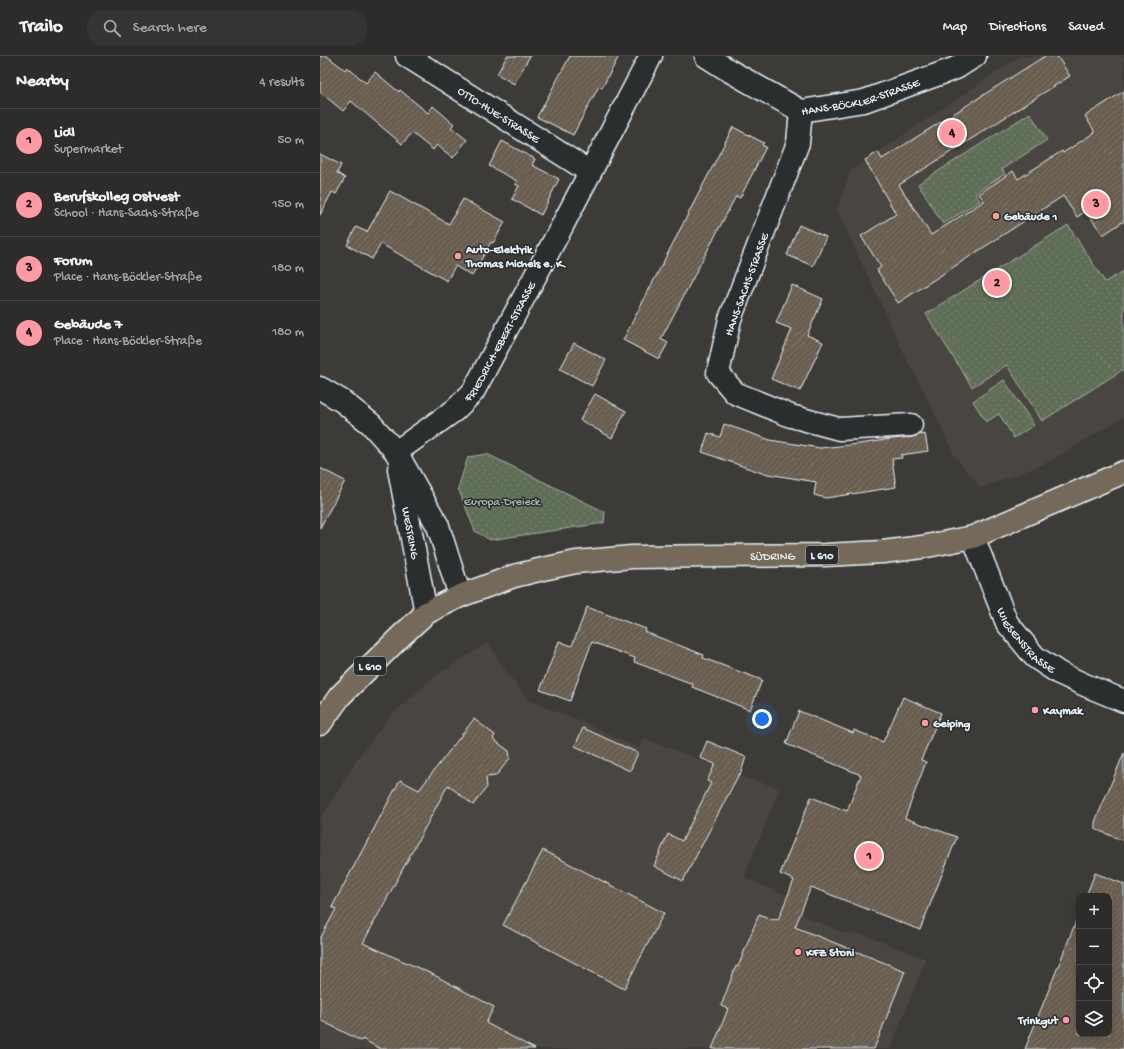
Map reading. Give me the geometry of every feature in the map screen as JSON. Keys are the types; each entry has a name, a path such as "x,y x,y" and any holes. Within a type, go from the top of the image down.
{"main road":[{"name":"SÜDRING","path":"460,596 514,576 543,569 576,562 632,556 824,555 884,552 922,547 973,537 1124,472"},
{"name":"L 610","path":"320,724 340,696 402,635 426,614 460,596"}],"street":[{"name":"OTTO-HUE-STRASSE","path":"408,56 590,172"},
{"name":"FRIEDRICH-EBERT-STRASSE","path":"396,452 455,410 473,392 651,56"},
{"name":"HANS-BÖCKLER-STRASSE","path":"706,56 801,111 864,101 956,68 976,56"},
{"name":"HANS-SACHS-STRASSE","path":"801,111 798,143 730,319 718,373 735,393 790,416 839,429 911,425"},
{"name":"WESTRING","path":"320,388 342,402 371,424 396,452 438,526 460,596"},
{"name":"WESTRING","path":"396,452 426,614"},
{"name":"WIESENSTRASSE","path":"973,537 1007,623 1035,657 1059,673 1124,701"}],"shaded area":[{"path":"1020,56 1124,56 1124,417 1045,464 981,488 955,457 905,356 837,210 850,171"},
{"path":"488,642 507,673 530,701 583,722 639,748 644,738 740,776 780,788 745,875 746,878 786,895 783,907 844,933 862,934 926,959 890,1049 320,1049 320,820 357,759 388,718 434,677"}],"green space":[{"path":"1030,113 1047,140 1002,169 1005,174 975,193 980,201 943,224 918,184"},
{"path":"1068,225 1105,282 1124,271 1124,369 1042,421 1007,365 972,387 926,314"},
{"path":"1004,380 1034,425 1014,438 999,414 986,422 973,401"},
{"name":"Europa-Dreieck","path":"487,454 605,512 604,523 490,540 475,531 458,488 468,457"}],"building":[{"path":"320,56 327,56 345,70 347,67 366,83 375,72 428,113 433,106 454,124 451,127 467,140 453,158 437,145 433,150 412,133 402,144 351,101 343,111 320,92"},
{"path":"507,56 530,56 514,84 497,74"},
{"path":"570,56 619,56 602,88 599,86 573,135 537,117"},
{"path":"1045,56 1057,56 1070,76 899,185 931,235 984,201 979,194 1013,171 1018,179 1062,151 1063,153 1095,132 1085,116 1124,91 1124,221 1103,235 1086,211 1077,217 1063,196 898,303 877,270 881,267 861,236 896,214 865,160 878,152 882,159"},
{"path":"733,127 764,143 762,145 766,147 740,198 736,196 661,339 668,343 659,359 623,340"},
{"path":"502,141 535,159 532,165 559,179 541,215 512,199 519,186 515,184 517,181 489,166"},
{"path":"320,154 341,165 337,173 345,178 336,194 332,192 320,215"},
{"path":"390,191 449,224 463,199 505,222 493,243 491,242 472,276 455,266 447,281 381,244 372,259 347,245 356,227 367,232"},
{"path":"799,225 826,237 813,266 787,255"},
{"path":"792,285 823,299 807,335 823,342 800,391 771,379 792,329 776,323"},
{"path":"574,343 606,360 592,386 560,369"},
{"path":"595,394 626,411 612,438 580,420"},
{"path":"724,424 770,440 820,448 912,437 925,434 928,451 901,455 902,458 892,459 896,487 826,498 814,495 816,482 762,473 702,452 708,433 720,437"},
{"path":"320,468 345,481 320,528"},
{"path":"587,607 646,629 645,632 704,655 703,658 762,680 750,710 692,687 693,684 634,662 635,658 592,642 570,701 540,690 559,641 572,646"},
{"path":"903,697 941,713 921,760 926,762 905,818 957,837 920,930 811,887 795,927 905,971 874,1049 712,1049 728,1009 721,1006 736,966 738,967 759,914 773,920 778,920 794,880 780,874 811,797 847,811 861,775 786,744 799,711 853,733 854,730 883,742"},
{"path":"474,719 495,735 493,739 509,751 510,758 496,776 486,777 487,787 473,805 448,785 363,943 434,975 494,1007 486,1023 535,1049 381,1049 362,1039 361,1041 320,1020 320,939 336,909 332,907 400,780 419,790"},
{"path":"583,728 638,753 630,771 575,746"},
{"path":"707,741 746,757 740,775 739,774 683,881 654,866 668,834 682,841 711,783 707,781 715,764 700,758"},
{"path":"1124,753 1124,841 1095,829 1095,822"},
{"path":"543,850 664,913 624,989 503,925"},
{"path":"1095,873 1124,884 1124,1049 1025,1049 1076,922 1076,1037 1112,1037 1112,893 1087,893"}],"place":[{"name":"Gebäude 7","path":"952,133"},
{"name":"Forum","path":"1096,204"},
{"name":"Gebäude 1","path":"996,216"},
{"name":"Auto-Elektrik Thomas Michels e. K.","path":"458,256"},
{"name":"Berufskolleg Ostvest","path":"997,283"},
{"name":"Kaymak","path":"1035,710"},
{"name":"Geiping","path":"925,723"},
{"name":"Lidl","path":"869,856"},
{"name":"KFZ Stoni","path":"798,952"},
{"name":"Trinkgut","path":"1066,1020"}]}
